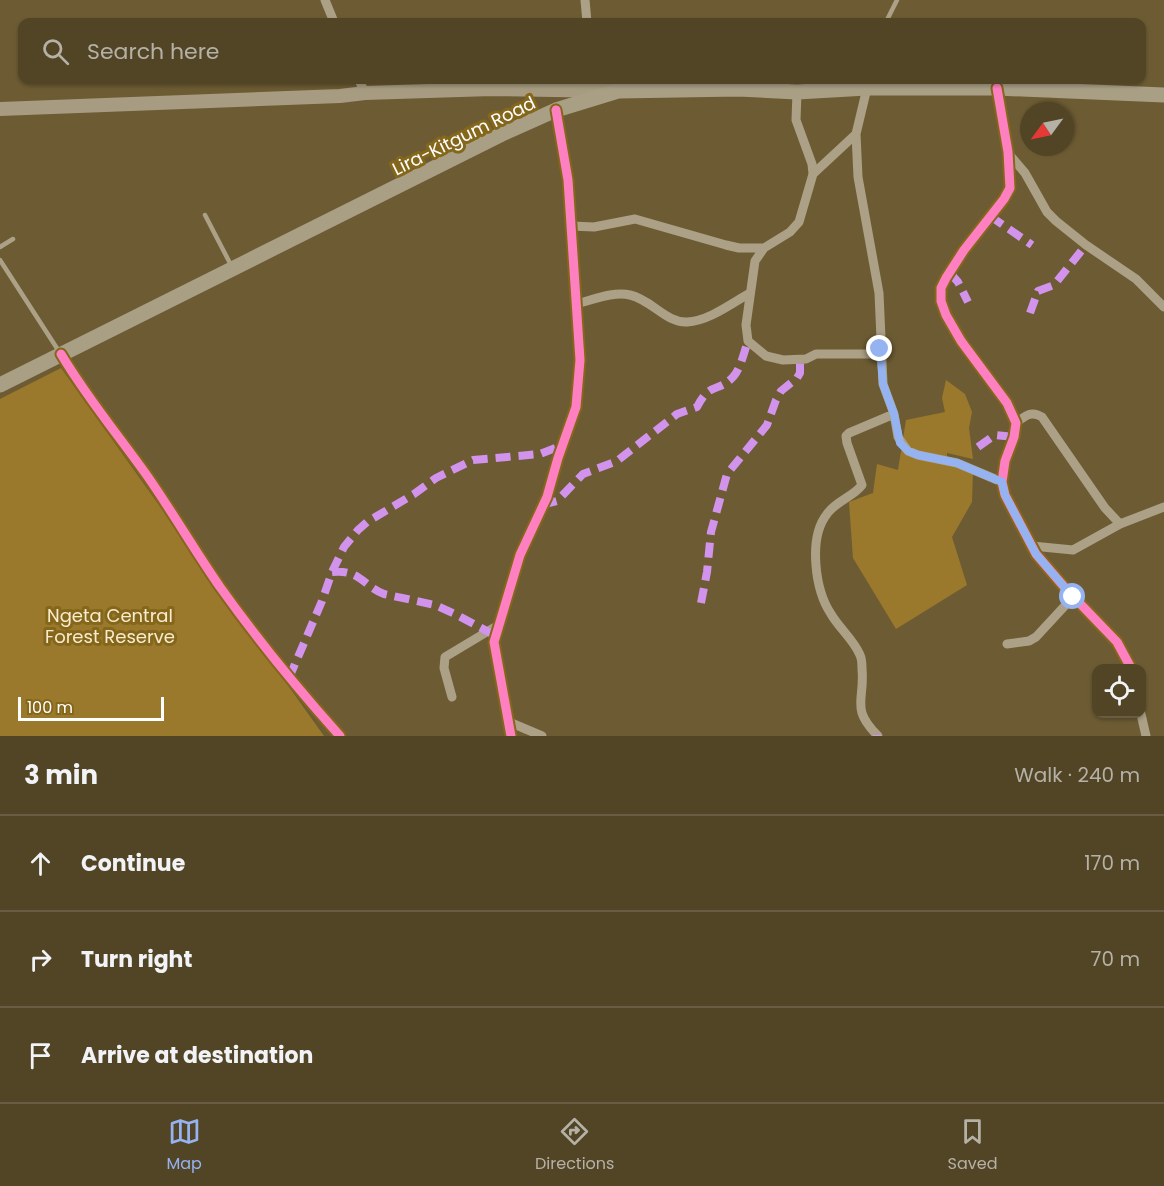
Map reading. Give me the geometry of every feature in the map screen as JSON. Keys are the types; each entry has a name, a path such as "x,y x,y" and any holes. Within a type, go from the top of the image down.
{"main road":[{"path":"0,110 328,97 362,86 492,89 591,84 618,91"},
{"name":"Lira-Kitgum Road","path":"0,385 502,134 556,110 618,91 739,89 797,92 871,85 1164,95"}],"street":[{"path":"325,0 332,18"},
{"path":"585,0 587,18"},
{"path":"871,85 856,134 858,177 879,293 883,384 894,414 898,437 908,451 957,463 1002,482"},
{"path":"997,88 1008,152 1009,191 964,250 946,278 941,294 946,315 954,329 1006,403 1016,423 1014,437 1005,461 1002,482 1005,495 1043,563 1117,642 1128,664"},
{"path":"797,92 796,120 812,164 813,174 799,222 790,232 764,248 755,261 746,325 748,341 766,356 792,360 806,359 816,354 881,354"},
{"path":"511,736 494,642 520,555 547,497 576,407 580,344 568,180 556,110"},
{"path":"813,174 856,134"},
{"path":"1008,152 1025,173 1047,212 1056,221 1086,245 1136,279 1164,307"},
{"path":"571,226 594,227 635,219 739,248 764,248"},
{"path":"576,304 617,294 630,295 647,300 674,321 689,322 705,317 750,293"},
{"path":"61,354 81,387 148,478 184,535 240,614 289,678 340,736"},
{"path":"1016,423 1028,413 1036,413 1042,417 1105,507 1120,524"},
{"path":"878,736 866,725 860,708 863,673 861,656 825,603 816,576 816,560 821,523 833,507 862,485 846,436 894,414"},
{"path":"1032,546 1074,550 1120,524 1164,507"},
{"path":"1007,644 1029,641 1036,637 1073,597"},
{"path":"452,697 444,669 445,657 500,624"},
{"path":"1142,718 1146,736"},
{"path":"509,722 542,736"}],"lane":[{"path":"888,18 897,0"},
{"path":"205,215 233,270"},
{"path":"0,247 13,239"},
{"path":"0,260 61,354"}],"green space":[{"name":"Ngeta Central Forest Reserve","path":"61,368 324,736 0,736 0,399"},
{"path":"946,380 965,394 972,412 969,428 973,459 947,453 947,464 973,471 972,502 952,537 967,585 896,629 853,558 849,502 873,493 877,464 898,470 906,420 945,412 942,398"}],"marked path":[{"path":"990,216 1032,245"},
{"path":"1030,313 1038,291 1054,285 1086,245"},
{"path":"950,273 958,282 968,302"},
{"path":"542,505 557,501 583,474 617,461 677,414 697,407 710,390 723,385 733,377 740,365 748,341"},
{"path":"701,603 711,532 727,474 767,425 781,391 797,378 800,373 800,359"},
{"path":"978,447 995,435 1014,437"},
{"path":"289,678 344,547 367,522 436,478 473,460 540,454 563,445"},
{"path":"332,572 349,573 384,594 435,605 496,636"}],"cycle path":[{"path":"997,88 1008,152 1010,188 946,278 941,288 941,301 961,341 1007,403 1016,423 1014,437 1005,461 1002,482 1005,495 1036,554 1117,642 1129,664"},
{"path":"511,736 494,642 520,555 547,497 576,407 580,360 568,180 556,110"},
{"path":"61,354 92,401 148,477 234,606 308,700 340,736"}],"route":[{"path":"880,349 883,384 894,414 900,443 908,451 918,455 957,463 1002,482 1005,495 1036,554 1073,597"}]}
